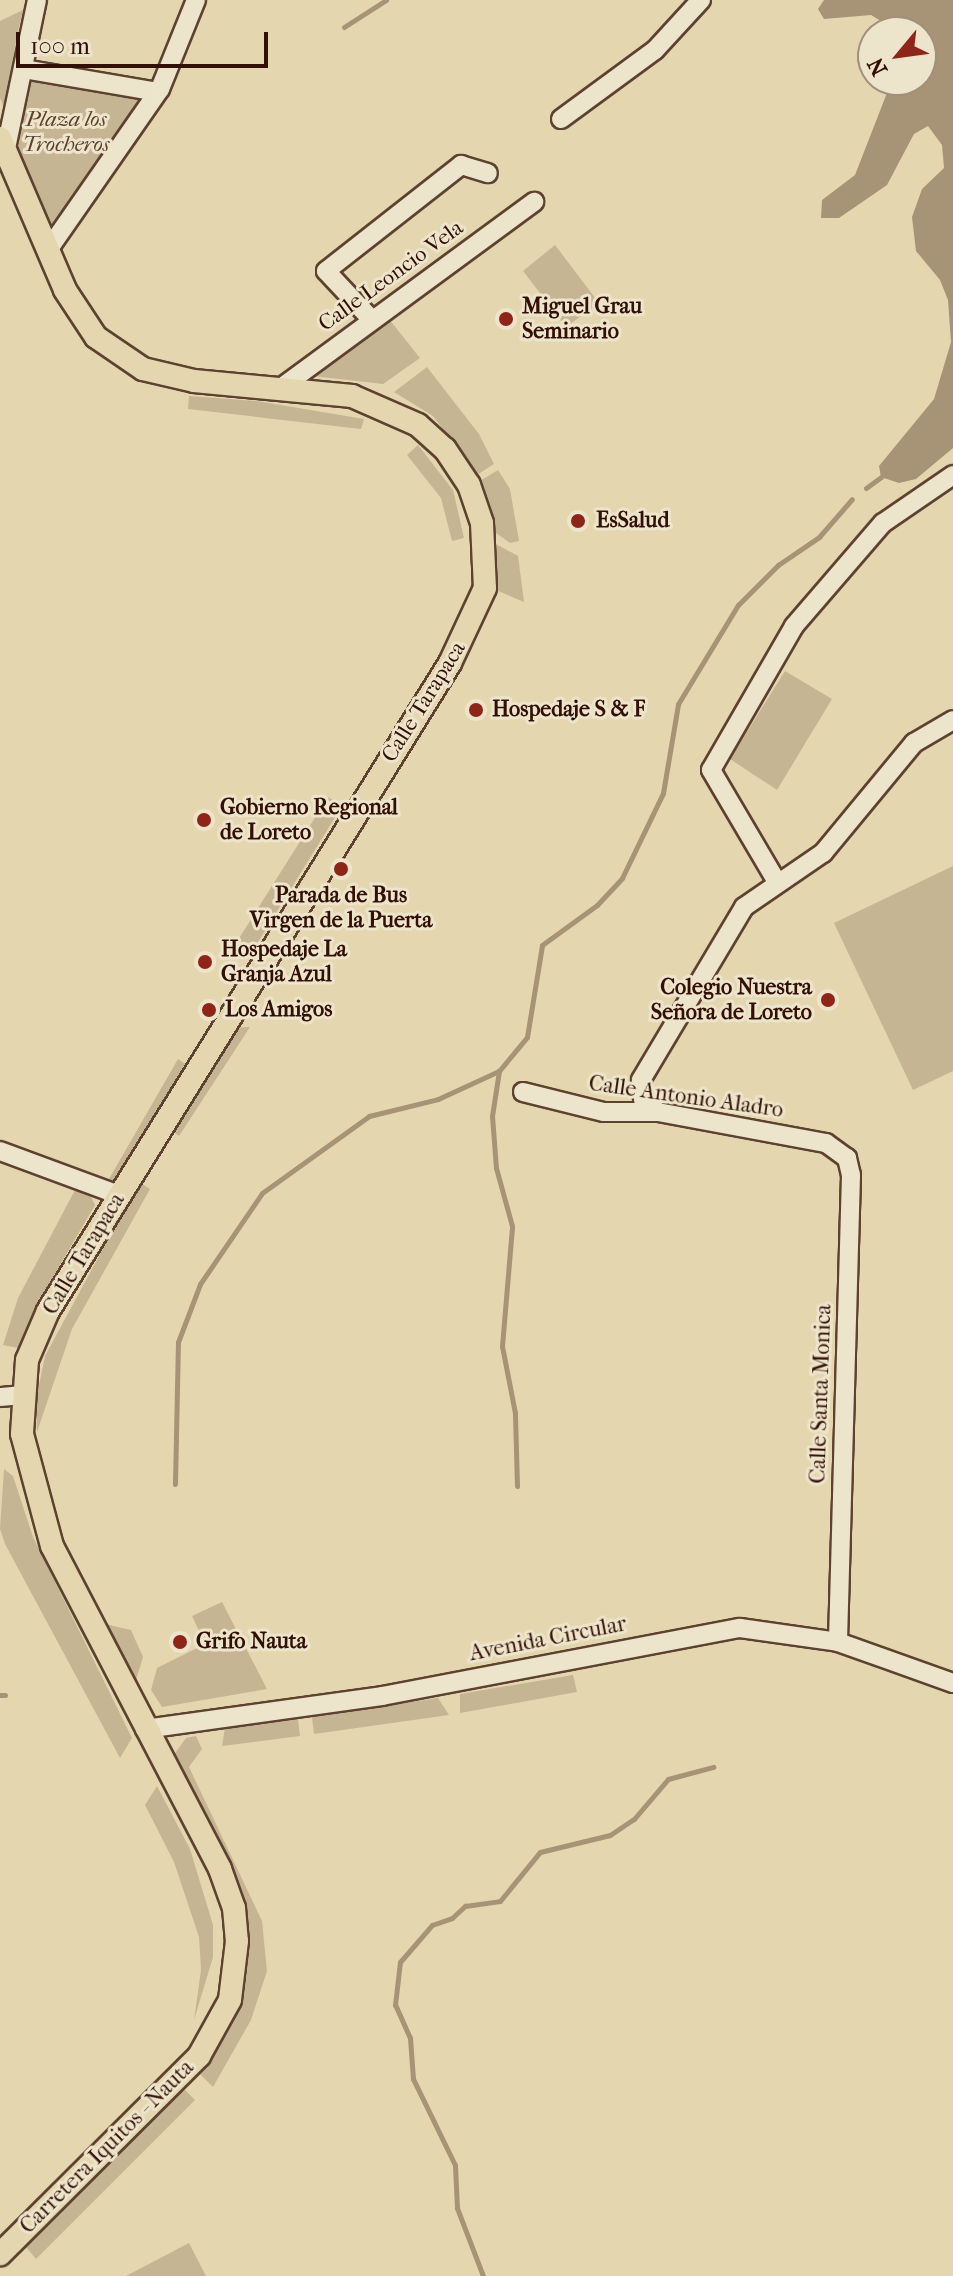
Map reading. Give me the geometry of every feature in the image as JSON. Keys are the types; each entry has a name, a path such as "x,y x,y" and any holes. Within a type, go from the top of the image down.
{"main road":[{"name":"Calle Tarapaca","path":"2,146 79,312 118,356 143,369 194,381 372,402 418,425 445,449 469,485 482,523 485,588 450,663 48,1311 11,1396 28,1469 52,1546 145,1729"},
{"name":"Carretera Iquitos - Nauta","path":"0,2254 199,2056 230,2000 236,1968 234,1908 220,1869 145,1729"}],"street":[{"path":"2,146 23,69 37,0"},
{"path":"48,250 157,92 196,0"},
{"path":"561,119 655,50 701,0"},
{"path":"23,69 157,92"},
{"path":"372,320 326,271 461,165 488,173"},
{"name":"Calle Leoncio Vela","path":"278,390 534,202"},
{"path":"777,882 711,770 794,626 883,523 953,475"},
{"path":"658,1112 643,1099 641,1080 744,907 823,853 914,743 953,720"},
{"name":"Calle Antonio Aladro","path":"523,1092 604,1112 658,1112 841,1150"},
{"name":"Calle Santa Monica","path":"838,1642 851,1175 841,1150"},
{"path":"0,1151 119,1195"},
{"name":"Avenida Circular","path":"145,1729 382,1696 740,1628 838,1642 953,1683"}],"green space":[{"path":"23,10 5,109 0,98 0,21"},
{"name":"Plaza los Trocheros","path":"32,78 145,93 55,233 16,145"},
{"path":"555,245 599,303 566,327 523,271"},
{"path":"389,319 420,358 383,384 313,376"},
{"path":"427,367 479,434 494,464 477,475 433,416 394,392"},
{"path":"189,396 257,401 364,419 361,429 188,409"},
{"path":"418,445 453,490 464,538 452,541 441,498 407,455"},
{"path":"498,470 510,489 519,541 510,543 496,533 480,481"},
{"path":"496,544 518,556 524,602 496,590"},
{"path":"785,671 832,699 777,790 730,759"},
{"path":"328,797 342,806 253,950 238,940"},
{"path":"953,866 953,1071 913,1090 834,923"},
{"path":"250,1027 179,1136 171,1130 234,1028"},
{"path":"178,1059 185,1064 113,1183 109,1179"},
{"path":"139,1182 150,1189 72,1329 37,1432 36,1400 45,1356"},
{"path":"75,1190 91,1197 95,1205 38,1303 18,1348 3,1345 18,1298"},
{"path":"4,1469 13,1476 33,1537 132,1738 120,1758 5,1544 0,1529"},
{"path":"222,1602 267,1689 162,1707 151,1690 157,1668 205,1644 192,1616"},
{"path":"105,1624 131,1630 143,1657 135,1683"},
{"path":"573,1675 577,1692 460,1713 460,1694"},
{"path":"438,1698 449,1715 314,1734 312,1717"},
{"path":"298,1719 300,1736 222,1746 225,1728"},
{"path":"196,1736 202,1749 189,1767 262,1921 267,1971 251,2020 213,2087 199,2073 242,1993 247,1942 173,1756 186,1738"},
{"path":"157,1786 190,1849 213,1925 213,1957 194,2020 201,1970 199,1937 174,1862 145,1805"},
{"path":"184,2089 195,2100 36,2259 25,2246"},
{"path":"189,2243 206,2276 126,2276"}],"shaded area":[{"path":"824,0 953,0 953,448 916,479 899,483 881,477 879,466 934,399 951,342 948,300 940,280 916,251 912,217 922,189 944,168 942,145 928,126 914,134 887,185 839,218 821,218 822,200 855,175 886,96 937,96 937,16 871,15 824,19 818,9"}],"waterway":[{"path":"344,27 386,0"},
{"path":"866,488 881,477"},
{"path":"517,1486 515,1413 502,1346 512,1226 496,1168 492,1116 499,1071 527,1037 542,945 597,905 622,878 663,793 678,704 738,605 778,565 819,537 852,499"},
{"path":"175,1484 178,1342 200,1284 262,1193 369,1116 438,1099 499,1071"},
{"path":"0,1695 5,1695"},
{"path":"483,2276 457,2208 455,2165 413,2079 410,2038 395,2005 400,1962 432,1925 452,1918 465,1906 500,1901 540,1852 610,1835 634,1819 668,1779 713,1767"}],"place":[{"name":"Miguel Grau Seminario","path":"506,319"},
{"name":"EsSalud","path":"578,521"},
{"name":"Hospedaje S & F","path":"476,710"},
{"name":"Gobierno Regional de Loreto","path":"204,820"},
{"name":"Parada de Bus Virgen de la Puerta","path":"341,869"},
{"name":"Hospedaje La Granja Azul","path":"205,962"},
{"name":"Colegio Nuestra Señora de Loreto","path":"828,1000"},
{"name":"Los Amigos","path":"209,1010"},
{"name":"Grifo Nauta","path":"180,1642"}]}
